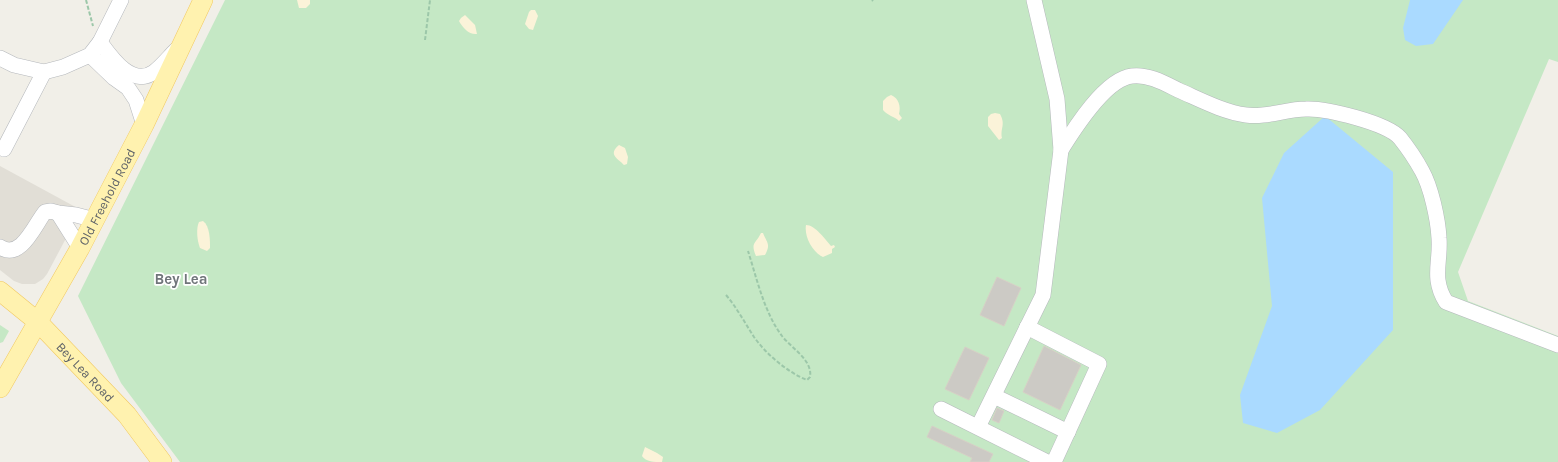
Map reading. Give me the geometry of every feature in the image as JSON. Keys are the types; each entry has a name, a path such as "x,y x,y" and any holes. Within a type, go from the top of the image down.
{"main road":[{"name":"Old Freehold Road","path":"0,388 95,220 144,125 203,0"},
{"name":"Bey Lea Road","path":"0,291 38,322 127,415 162,462"}],"street":[{"path":"0,58 14,65 44,72 63,67 90,55 98,36 121,0"},
{"path":"978,427 1043,295 1061,150 1057,99 1034,0"},
{"path":"98,36 110,56 119,65 130,74 143,77 153,73 181,45"},
{"path":"90,55 114,78 128,88 136,100 144,125"},
{"path":"4,149 44,72"},
{"path":"1061,150 1079,122 1108,89 1121,80 1132,76 1152,78 1226,110 1247,115 1306,108 1332,112 1376,124 1399,137 1422,171 1435,209 1440,239 1437,278 1440,292 1446,302 1558,345"},
{"path":"1058,116 1079,122"},
{"path":"0,247 4,249 16,249 26,242 45,212 51,211 76,215 95,220"},
{"path":"58,213 80,248"},
{"path":"1027,327 1099,364 1054,462"},
{"path":"994,396 1068,432"},
{"path":"942,408 1047,462"}],"path":[{"path":"86,0 93,27 98,36"},
{"path":"426,40 430,0"},
{"path":"726,295 755,338 781,364 795,375 807,380 810,377 811,372 809,366 783,337 774,324 748,251"}],"shaded area":[{"path":"0,166 81,210 47,274 43,279 35,284 22,284 14,281 0,270"}],"green space":[{"path":"225,0 1558,0 1558,62 1549,59 1458,272 1468,301 1558,336 1558,462 180,462 121,383 78,296"},
{"path":"0,325 9,331 3,342 0,343"}],"sand":[{"path":"297,0 310,0 310,4 306,8 299,8"},
{"path":"531,10 535,10 538,16 533,30 529,29 525,24"},
{"path":"465,15 475,25 477,34 469,32 459,21"},
{"path":"891,95 896,98 899,103 899,114 902,118 899,121 883,110 883,101"},
{"path":"995,113 1000,114 1003,121 1002,138 999,140 988,126 988,117"},
{"path":"619,145 625,148 628,157 627,164 624,165 614,154"},
{"path":"203,221 207,226 209,233 210,248 207,251 200,248 197,231 199,222"},
{"path":"806,225 813,227 831,246 834,245 835,247 832,249 832,253 823,257 812,248 806,234"},
{"path":"761,233 763,233 767,241 768,248 765,255 756,256 754,251 754,243"},
{"path":"645,447 663,457 662,462 650,461 644,458 642,456"}],"water":[{"path":"1410,0 1463,0 1433,44 1416,46 1405,40 1403,28"},
{"path":"1325,116 1393,172 1393,330 1320,410 1277,433 1243,423 1240,395 1272,306 1262,198 1284,153"}],"building":[{"path":"997,277 1021,288 1004,326 980,315"},
{"path":"1044,346 1081,365 1060,410 1023,392"},
{"path":"965,347 989,358 969,400 945,389"},
{"path":"997,408 1004,411 999,423 992,420"},
{"path":"932,426 993,454 989,462 970,462 972,458 927,437"}],"district":[{"name":"Bey Lea","path":"181,279"}]}
